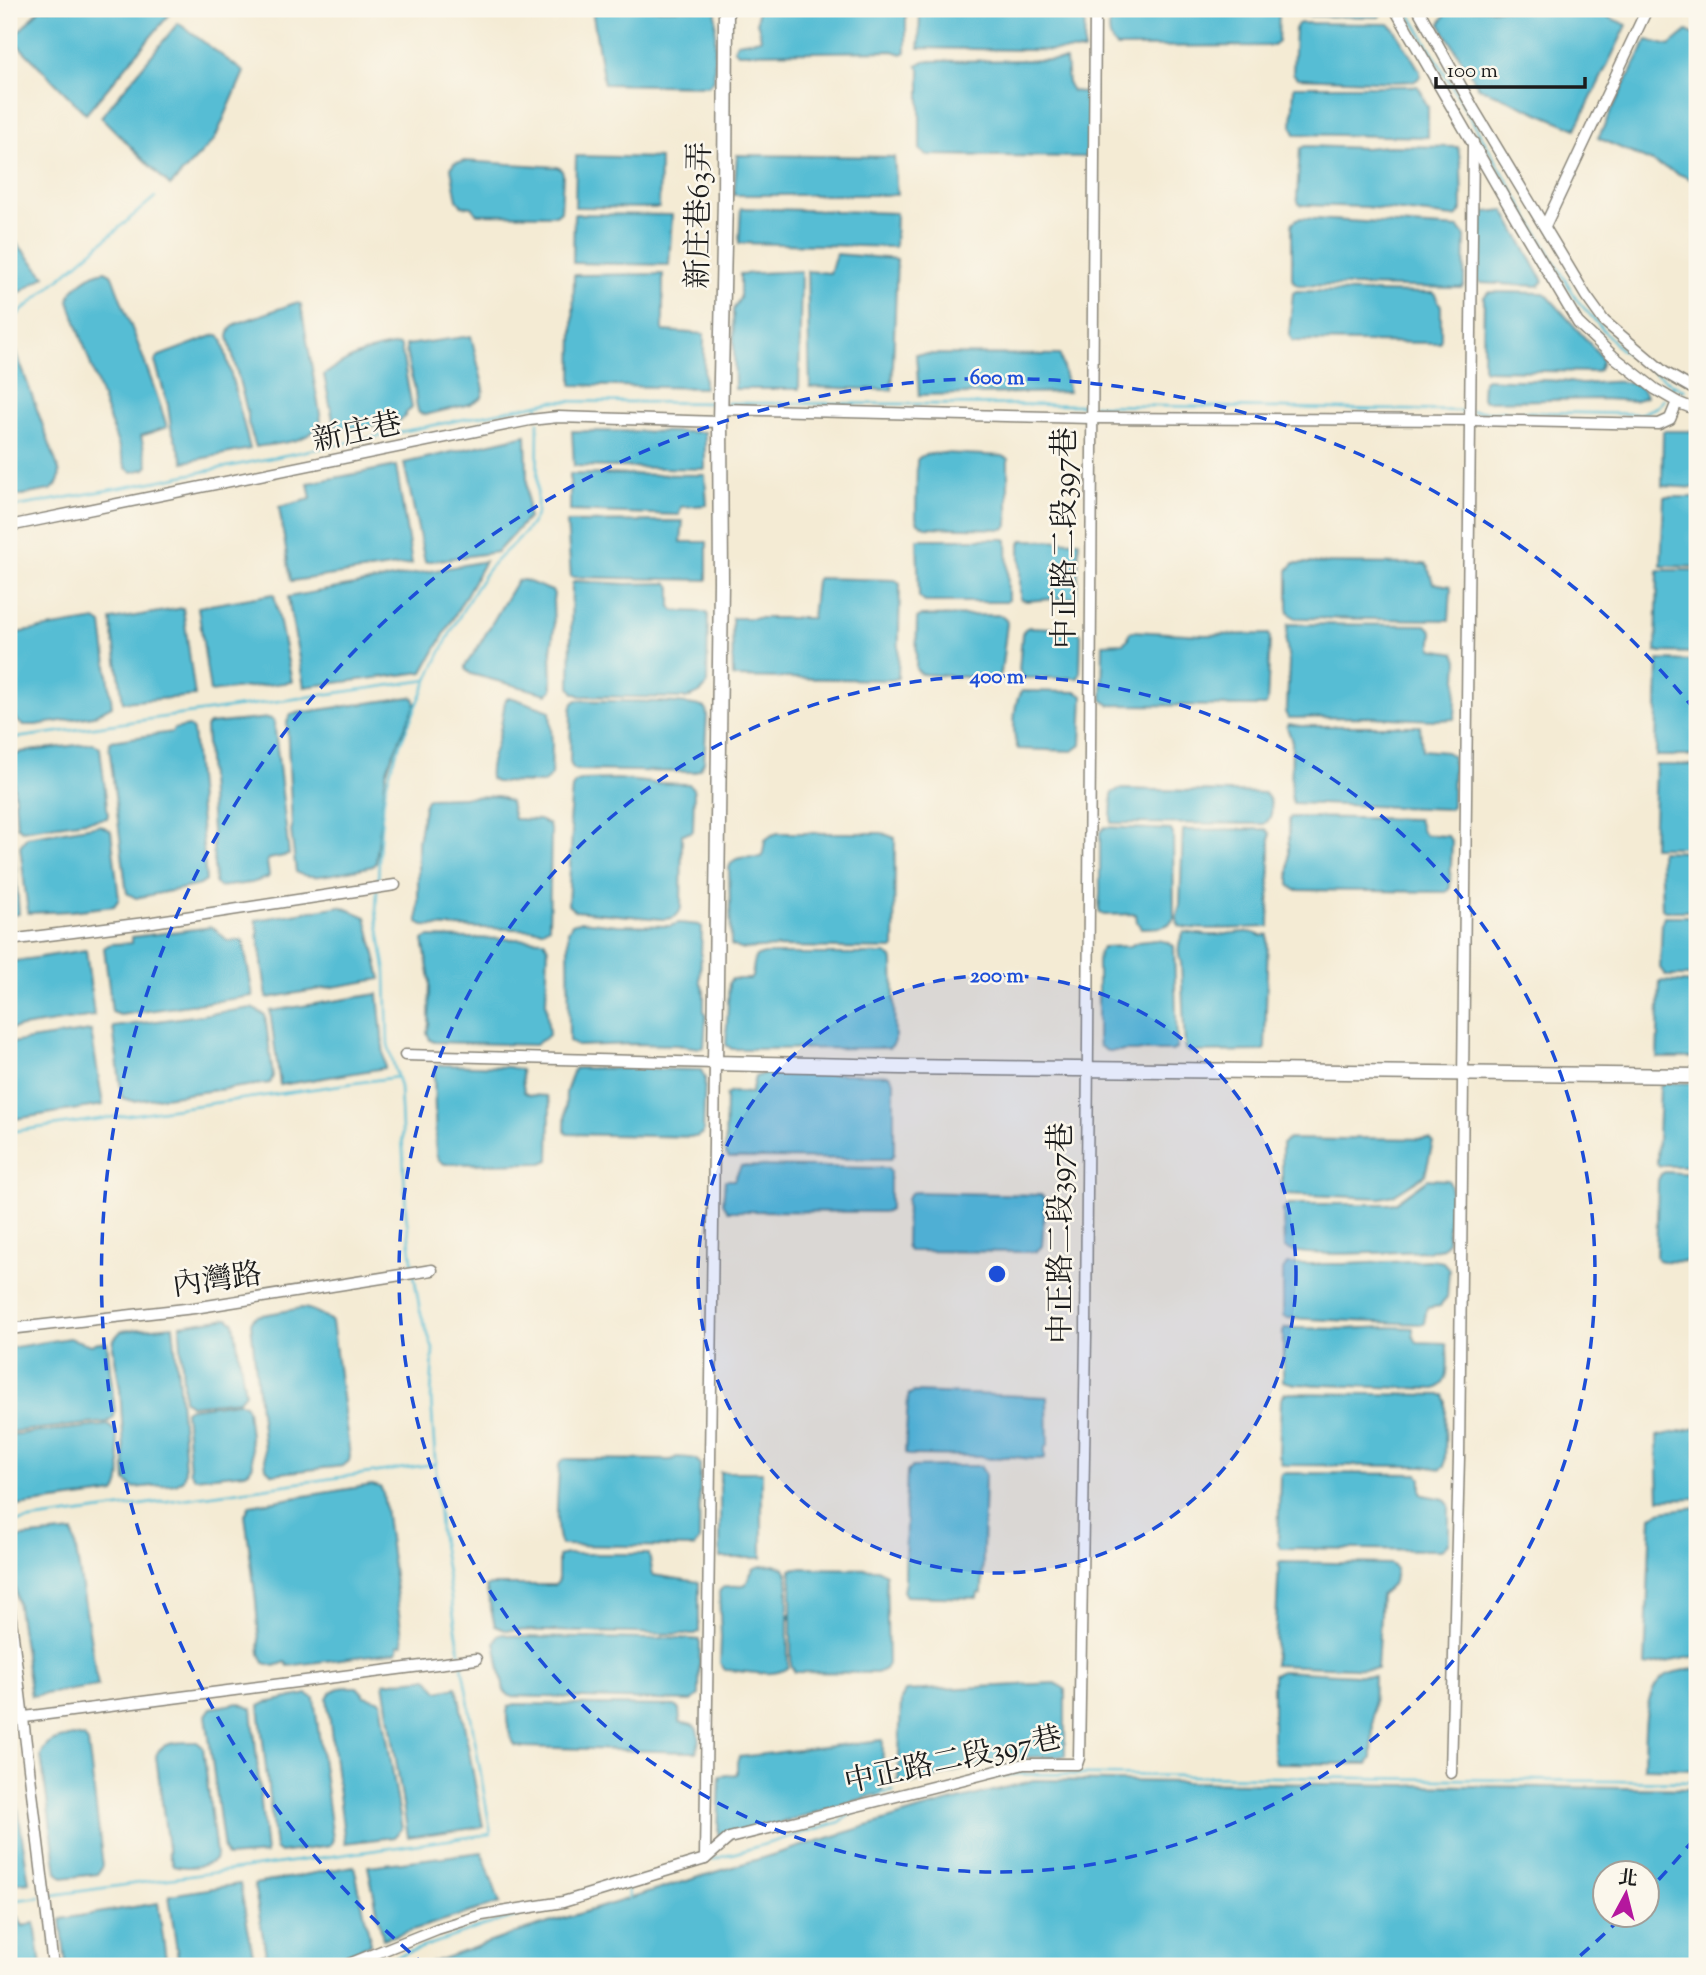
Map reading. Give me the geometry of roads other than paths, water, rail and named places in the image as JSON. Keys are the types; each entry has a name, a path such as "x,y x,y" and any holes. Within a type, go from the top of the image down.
{"street":[{"name":"新庄巷63弄","path":"720,416 726,9"},
{"name":"中正路二段397巷","path":"344,1966 437,1929 482,1915 563,1902 705,1859 729,1838 1024,1765 1077,1764 1086,1336 1095,9"},
{"path":"1395,9 1578,323 1613,356 1655,389 1697,410"},
{"path":"1418,9 1586,296 1604,321 1664,373 1697,391"},
{"path":"1545,226 1647,9"},
{"path":"1451,1773 1464,1073 1473,142"},
{"name":"新庄巷","path":"9,526 530,420 558,417 1469,420 1660,424 1670,419 1677,402"},
{"path":"705,1859 721,581 720,416"},
{"path":"9,940 153,922 394,885"},
{"path":"405,1055 900,1068 1697,1076"},
{"name":"內灣路","path":"9,1329 194,1308 432,1270"},
{"path":"9,1603 53,1966"},
{"path":"9,1719 476,1659"}],"water":[{"path":"40,9 160,9 169,15 86,114 12,39"},
{"path":"592,9 716,9 714,80 708,86 604,84"},
{"path":"757,9 906,9 906,52 738,53 734,49 737,43 761,39"},
{"path":"920,9 1085,9 1084,51 919,48"},
{"path":"1109,9 1279,9 1278,42 1273,46 1116,47 1110,35"},
{"path":"1292,9 1384,9 1379,17 1305,16 1298,15"},
{"path":"1448,9 1606,9 1603,15 1627,25 1576,129 1478,87 1440,24"},
{"path":"178,23 244,72 215,139 170,186 101,117"},
{"path":"1301,23 1389,24 1420,71 1420,77 1415,81 1396,82 1297,78 1293,73 1295,29"},
{"path":"1687,31 1697,36 1697,182 1598,138 1647,40 1669,46"},
{"path":"1066,60 1068,84 1072,91 1091,93 1090,151 1085,157 926,155 920,150 920,69 917,65 924,61"},
{"path":"1294,86 1417,86 1428,107 1428,137 1295,134 1292,127"},
{"path":"1305,146 1458,147 1462,209 1453,217 1366,207 1299,204 1297,197 1300,149"},
{"path":"737,155 894,157 897,195 734,195"},
{"path":"576,156 660,158 659,208 575,207"},
{"path":"464,161 561,169 561,211 556,215 477,214 472,207 462,206 457,200 451,168 454,163"},
{"path":"741,208 896,213 895,247 739,243"},
{"path":"1504,210 1543,281 1539,286 1478,281 1479,213"},
{"path":"574,214 672,215 669,265 573,263"},
{"path":"1299,218 1459,228 1465,236 1464,285 1461,288 1298,285 1292,277 1292,226"},
{"path":"9,234 45,276 9,300"},
{"path":"836,254 897,259 892,390 810,387 807,271 830,273"},
{"path":"105,271 113,278 167,427 141,436 148,466 132,472 126,468 69,301 73,291 82,282"},
{"path":"801,271 799,389 735,389 733,310 740,298 740,274"},
{"path":"663,274 663,331 704,334 704,388 572,385 574,275"},
{"path":"1489,292 1547,295 1599,354 1602,361 1599,370 1485,370 1484,297"},
{"path":"1293,293 1434,293 1441,306 1441,339 1439,343 1293,341 1289,335"},
{"path":"295,303 301,304 321,420 317,428 302,438 256,447 248,423 229,333 236,324"},
{"path":"215,335 222,339 250,449 184,462 171,428 168,405 155,362 159,356"},
{"path":"471,336 484,389 482,397 470,404 425,415 419,413 406,345"},
{"path":"399,345 412,408 405,417 357,428 334,425 324,375 359,355"},
{"path":"9,348 15,349 60,476 57,484 50,490 9,497"},
{"path":"916,354 1060,355 1069,392 919,395"},
{"path":"1550,380 1581,384 1625,382 1639,387 1646,397 1634,401 1485,401 1482,398 1483,381"},
{"path":"572,431 705,432 705,469 574,466"},
{"path":"1663,431 1697,431 1697,488 1662,486"},
{"path":"526,435 528,518 497,552 425,562 404,463"},
{"path":"944,453 1003,456 1008,459 1008,526 1003,529 925,527 918,523 917,460 925,455"},
{"path":"396,466 412,564 291,581 279,507 311,499 308,483"},
{"path":"570,474 705,475 707,505 681,507 679,515 570,511"},
{"path":"1664,497 1697,497 1697,567 1661,566"},
{"path":"683,521 681,542 707,542 707,580 571,577 567,522"},
{"path":"917,539 1007,540 1008,600 925,602 919,597"},
{"path":"1022,540 1079,541 1077,597 1026,601 1020,599"},
{"path":"485,561 423,672 304,687 288,597"},
{"path":"1294,563 1425,564 1433,583 1450,586 1449,620 1295,618 1289,613 1288,607 1288,570"},
{"path":"1658,570 1697,570 1697,653 1656,652"},
{"path":"818,578 895,580 900,583 898,678 733,677 732,618 812,618"},
{"path":"524,580 554,594 552,690 547,694 471,674 465,669 515,584"},
{"path":"575,581 668,583 674,611 705,612 708,615 707,684 703,690 687,698 581,696 574,693 570,687 572,584"},
{"path":"274,594 292,682 210,692 198,607"},
{"path":"183,608 195,696 123,702 111,620"},
{"path":"1000,615 1007,623 1001,673 996,679 921,674 916,669 917,618 920,616"},
{"path":"96,620 102,624 112,706 93,716 36,725 23,725 17,721 14,716 9,672 9,634"},
{"path":"1288,624 1426,625 1432,631 1432,649 1455,653 1458,660 1454,719 1288,718 1285,712 1289,662 1286,642"},
{"path":"1029,627 1074,629 1081,634 1078,678 1024,678 1019,670 1022,634"},
{"path":"1132,631 1204,635 1269,634 1267,704 1110,705 1102,700 1103,644 1123,643"},
{"path":"1658,660 1697,661 1697,756 1656,756"},
{"path":"1022,691 1077,692 1083,696 1081,745 1073,751 1018,749 1014,719"},
{"path":"414,698 416,704 386,773 376,862 373,866 322,876 296,872 291,831 287,722 291,714"},
{"path":"508,698 550,711 551,776 543,783 495,782 490,778 491,761 505,701"},
{"path":"577,700 666,702 706,709 704,762 700,769 694,772 575,770 570,761 571,710"},
{"path":"269,718 274,721 289,855 269,859 267,878 219,887 215,883 206,727 209,724"},
{"path":"1289,724 1420,726 1422,750 1446,752 1453,756 1452,806 1448,809 1293,803 1292,742 1287,727"},
{"path":"189,726 193,731 206,881 200,885 136,898 127,893 109,745 111,741 173,732 173,729"},
{"path":"93,743 100,748 107,818 22,830 17,826 12,758 21,752"},
{"path":"1656,765 1697,765 1697,847 1653,847"},
{"path":"618,779 689,784 694,790 693,830 682,834 681,908 674,917 662,919 575,911 568,905 572,788 575,783 583,780"},
{"path":"1119,789 1264,793 1270,800 1271,813 1264,824 1111,823 1112,793"},
{"path":"498,796 510,802 514,819 539,820 548,824 551,832 549,926 543,930 423,926 418,922 418,842 427,799"},
{"path":"1291,817 1418,819 1422,832 1426,835 1448,836 1452,842 1450,888 1446,892 1295,890 1289,885"},
{"path":"100,825 111,831 119,899 114,906 28,913 20,846 27,837"},
{"path":"1105,827 1171,830 1174,918 1171,922 1159,927 1141,928 1136,914 1100,913 1100,832"},
{"path":"1266,829 1270,834 1269,927 1208,929 1180,926 1177,919 1183,830"},
{"path":"778,833 882,833 895,838 894,948 740,949 731,945 729,868 738,859 761,857 765,840"},
{"path":"9,844 14,851 19,914 9,916"},
{"path":"1660,851 1697,852 1697,911 1662,909"},
{"path":"340,906 366,917 381,979 267,998 256,920"},
{"path":"1664,916 1697,916 1697,976 1666,976 1660,968"},
{"path":"581,921 617,925 670,926 679,923 702,927 700,980 706,1015 704,1047 632,1044 577,1046 569,1041 568,931 572,924"},
{"path":"212,927 228,941 243,940 253,996 120,1015 112,1012 104,947 132,943 132,937"},
{"path":"1184,932 1218,935 1250,932 1261,936 1268,935 1263,1051 1190,1052 1185,1049 1179,951"},
{"path":"428,937 544,940 548,948 546,1003 549,1035 535,1045 430,1040 427,1032 430,980 423,940"},
{"path":"1156,940 1174,946 1176,1049 1107,1051 1099,1046 1098,1040 1099,952 1103,947 1130,946"},
{"path":"86,950 94,1016 9,1029 9,962"},
{"path":"764,954 886,954 892,958 893,1045 889,1048 732,1049 726,1045 729,982 732,979 750,979 755,957"},
{"path":"1660,981 1697,983 1697,1058 1657,1058"},
{"path":"378,994 385,1068 280,1085 270,1011"},
{"path":"252,1008 265,1015 273,1076 270,1083 133,1101 122,1098 113,1027"},
{"path":"91,1031 103,1105 9,1120 9,1043"},
{"path":"435,1067 509,1067 521,1070 524,1092 547,1096 550,1104 549,1160 542,1163 445,1164 439,1161 436,1154 434,1073"},
{"path":"574,1069 701,1070 705,1078 703,1133 696,1137 567,1134 566,1092"},
{"path":"767,1072 890,1075 894,1082 894,1154 891,1159 729,1158 725,1152 726,1095 731,1092 751,1093 755,1077"},
{"path":"1697,1083 1697,1166 1659,1166 1657,1163 1660,1088 1661,1084"},
{"path":"1289,1139 1430,1139 1433,1142 1425,1175 1393,1195 1381,1198 1282,1192 1282,1144"},
{"path":"741,1166 888,1168 890,1209 887,1212 728,1211 723,1203 725,1180 734,1180"},
{"path":"1665,1172 1697,1174 1697,1262 1663,1261 1656,1257 1658,1180"},
{"path":"1428,1179 1448,1180 1451,1186 1447,1242 1443,1248 1427,1251 1330,1254 1284,1248 1283,1210 1288,1204 1395,1203"},
{"path":"915,1192 1041,1195 1045,1199 1042,1246 1036,1252 909,1251 906,1246 907,1199"},
{"path":"1432,1260 1443,1262 1449,1269 1447,1298 1440,1306 1427,1308 1424,1323 1283,1316 1283,1270 1287,1264"},
{"path":"302,1308 318,1313 332,1322 350,1456 343,1466 272,1474 266,1468 251,1323 257,1316"},
{"path":"228,1318 234,1323 245,1393 239,1400 190,1405 184,1400 181,1325"},
{"path":"173,1326 185,1472 183,1479 176,1484 133,1488 126,1481 114,1339 121,1331"},
{"path":"1285,1328 1413,1328 1413,1336 1417,1342 1445,1343 1447,1371 1440,1386 1435,1389 1295,1384 1283,1381"},
{"path":"69,1338 91,1345 98,1342 107,1343 114,1417 108,1422 9,1432 9,1348"},
{"path":"914,1392 1047,1397 1048,1446 1045,1446 1045,1458 989,1459 981,1456 908,1455 905,1453 908,1398 909,1394"},
{"path":"1285,1393 1444,1395 1445,1466 1440,1469 1424,1466 1282,1464 1279,1455 1281,1399"},
{"path":"238,1402 247,1409 253,1465 245,1473 195,1478 190,1471 185,1411 190,1408"},
{"path":"108,1425 116,1432 120,1464 120,1480 115,1493 9,1507 9,1435"},
{"path":"1697,1428 1697,1498 1659,1499 1657,1436"},
{"path":"677,1457 693,1459 700,1464 699,1541 694,1547 561,1545 557,1518 559,1465 562,1460 671,1460"},
{"path":"980,1466 985,1474 982,1593 978,1593 977,1598 906,1596 903,1591 907,1472 912,1467"},
{"path":"720,1472 762,1472 762,1558 720,1558"},
{"path":"1283,1473 1418,1474 1423,1495 1444,1499 1449,1505 1449,1542 1441,1550 1281,1548 1278,1543 1280,1476"},
{"path":"372,1485 380,1487 383,1492 403,1644 398,1645 395,1652 288,1666 286,1662 275,1666 264,1663 260,1654 245,1515 250,1505"},
{"path":"1697,1507 1697,1656 1645,1666 1651,1516 1663,1511"},
{"path":"73,1532 98,1686 31,1696 10,1552 21,1537"},
{"path":"649,1554 653,1575 699,1582 699,1632 670,1634 505,1630 495,1626 486,1587 555,1585 558,1582 558,1556"},
{"path":"1279,1562 1390,1564 1396,1569 1394,1582 1381,1595 1377,1669 1274,1665"},
{"path":"774,1565 784,1568 788,1575 788,1667 775,1673 725,1670 720,1663 719,1592 727,1586 746,1584 755,1568"},
{"path":"877,1569 886,1574 888,1664 885,1669 877,1673 795,1672 791,1666 791,1570"},
{"path":"503,1634 518,1637 668,1637 700,1640 699,1695 691,1701 510,1696 504,1691 495,1642 498,1636"},
{"path":"1697,1669 1697,1769 1644,1768 1646,1718 1657,1683 1676,1672"},
{"path":"1281,1671 1374,1676 1372,1758 1368,1764 1275,1763 1273,1675"},
{"path":"428,1678 438,1691 457,1687 483,1827 408,1837 384,1683"},
{"path":"1055,1683 1065,1689 1065,1756 1003,1758 911,1784 898,1782 901,1700 905,1691"},
{"path":"357,1687 365,1696 381,1701 402,1829 394,1837 345,1843 327,1698 336,1689"},
{"path":"307,1694 314,1698 333,1839 330,1846 280,1853 275,1849 259,1706"},
{"path":"239,1703 252,1709 266,1854 227,1857 206,1715 211,1708"},
{"path":"509,1706 675,1706 679,1710 680,1722 692,1725 697,1730 697,1749 696,1752 689,1752 523,1747 515,1745 508,1726"},
{"path":"73,1736 84,1738 88,1743 103,1866 98,1874 62,1878 57,1872 41,1756 49,1743"},
{"path":"883,1740 882,1793 729,1838 721,1838 718,1834 720,1776 737,1774 739,1757"},
{"path":"197,1742 203,1747 216,1855 215,1860 206,1864 183,1867 173,1865 169,1856 156,1756 166,1745"},
{"path":"9,1751 29,1882 9,1884"},
{"path":"1035,1780 1697,1789 1697,1966 422,1966 516,1933 923,1809"},
{"path":"482,1852 500,1903 383,1939 368,1866"},
{"path":"354,1866 371,1944 318,1966 268,1966 254,1884"},
{"path":"240,1884 255,1966 179,1966 169,1895"},
{"path":"158,1903 167,1966 66,1966 61,1919"},
{"path":"18,1917 23,1926 35,1923 41,1966 9,1966 9,1918"}],"waterway":[{"path":"1407,9 1577,300 1619,348 1685,390"},
{"path":"9,322 155,197"},
{"path":"1668,394 1674,385"},
{"path":"1472,411 1640,414 1657,407 1664,399"},
{"path":"9,508 554,401 717,403"},
{"path":"727,403 1088,405"},
{"path":"538,404 538,415"},
{"path":"1094,405 1466,411"},
{"path":"378,883 385,792 401,741 464,607 485,574 526,531 537,513 538,422"},
{"path":"9,739 428,680"},
{"path":"377,890 376,911 386,973 388,1044 400,1087 406,1214 413,1268"},
{"path":"9,1132 397,1077"},
{"path":"414,1275 420,1311 433,1349 431,1399 440,1531 461,1659"},
{"path":"9,1523 435,1464"},
{"path":"46,1896 491,1834 462,1665"},
{"path":"980,1780 1019,1774 1697,1782"},
{"path":"877,1796 894,1791"},
{"path":"712,1860 840,1822 857,1810"},
{"path":"627,1888 630,1902"},
{"path":"9,1901 40,1897"},
{"path":"370,1966 531,1912"}]}
